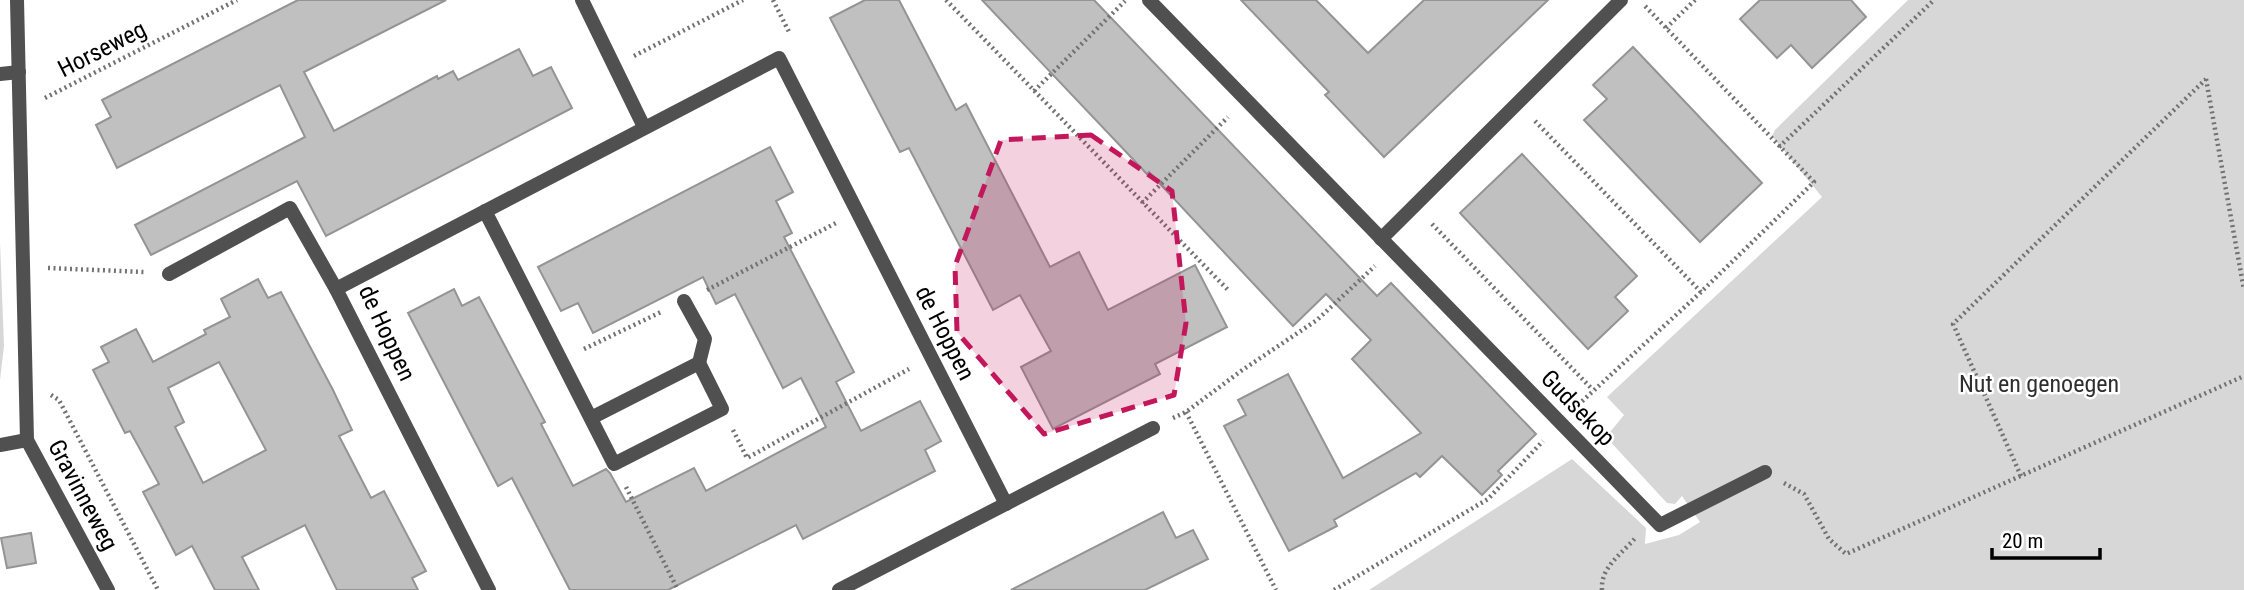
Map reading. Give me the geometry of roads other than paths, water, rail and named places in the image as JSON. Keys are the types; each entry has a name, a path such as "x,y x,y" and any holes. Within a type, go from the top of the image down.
{"street":[{"name":"Gravinneweg","path":"18,0 27,440 108,590"},
{"path":"582,0 643,127"},
{"name":"Gudsekop","path":"1150,0 1660,525 1765,472"},
{"path":"1381,239 1621,0"},
{"name":"de Hoppen","path":"489,590 336,289 779,58 1006,504"},
{"path":"0,74 19,72"},
{"path":"169,274 290,208 336,289"},
{"path":"485,211 614,464 722,409 699,363 705,338 684,301"},
{"path":"591,418 699,363"},
{"path":"839,590 1153,428"},
{"path":"0,445 27,440"}],"park label":[{"name":"Nut en genoegen","path":"2039,384"}]}
